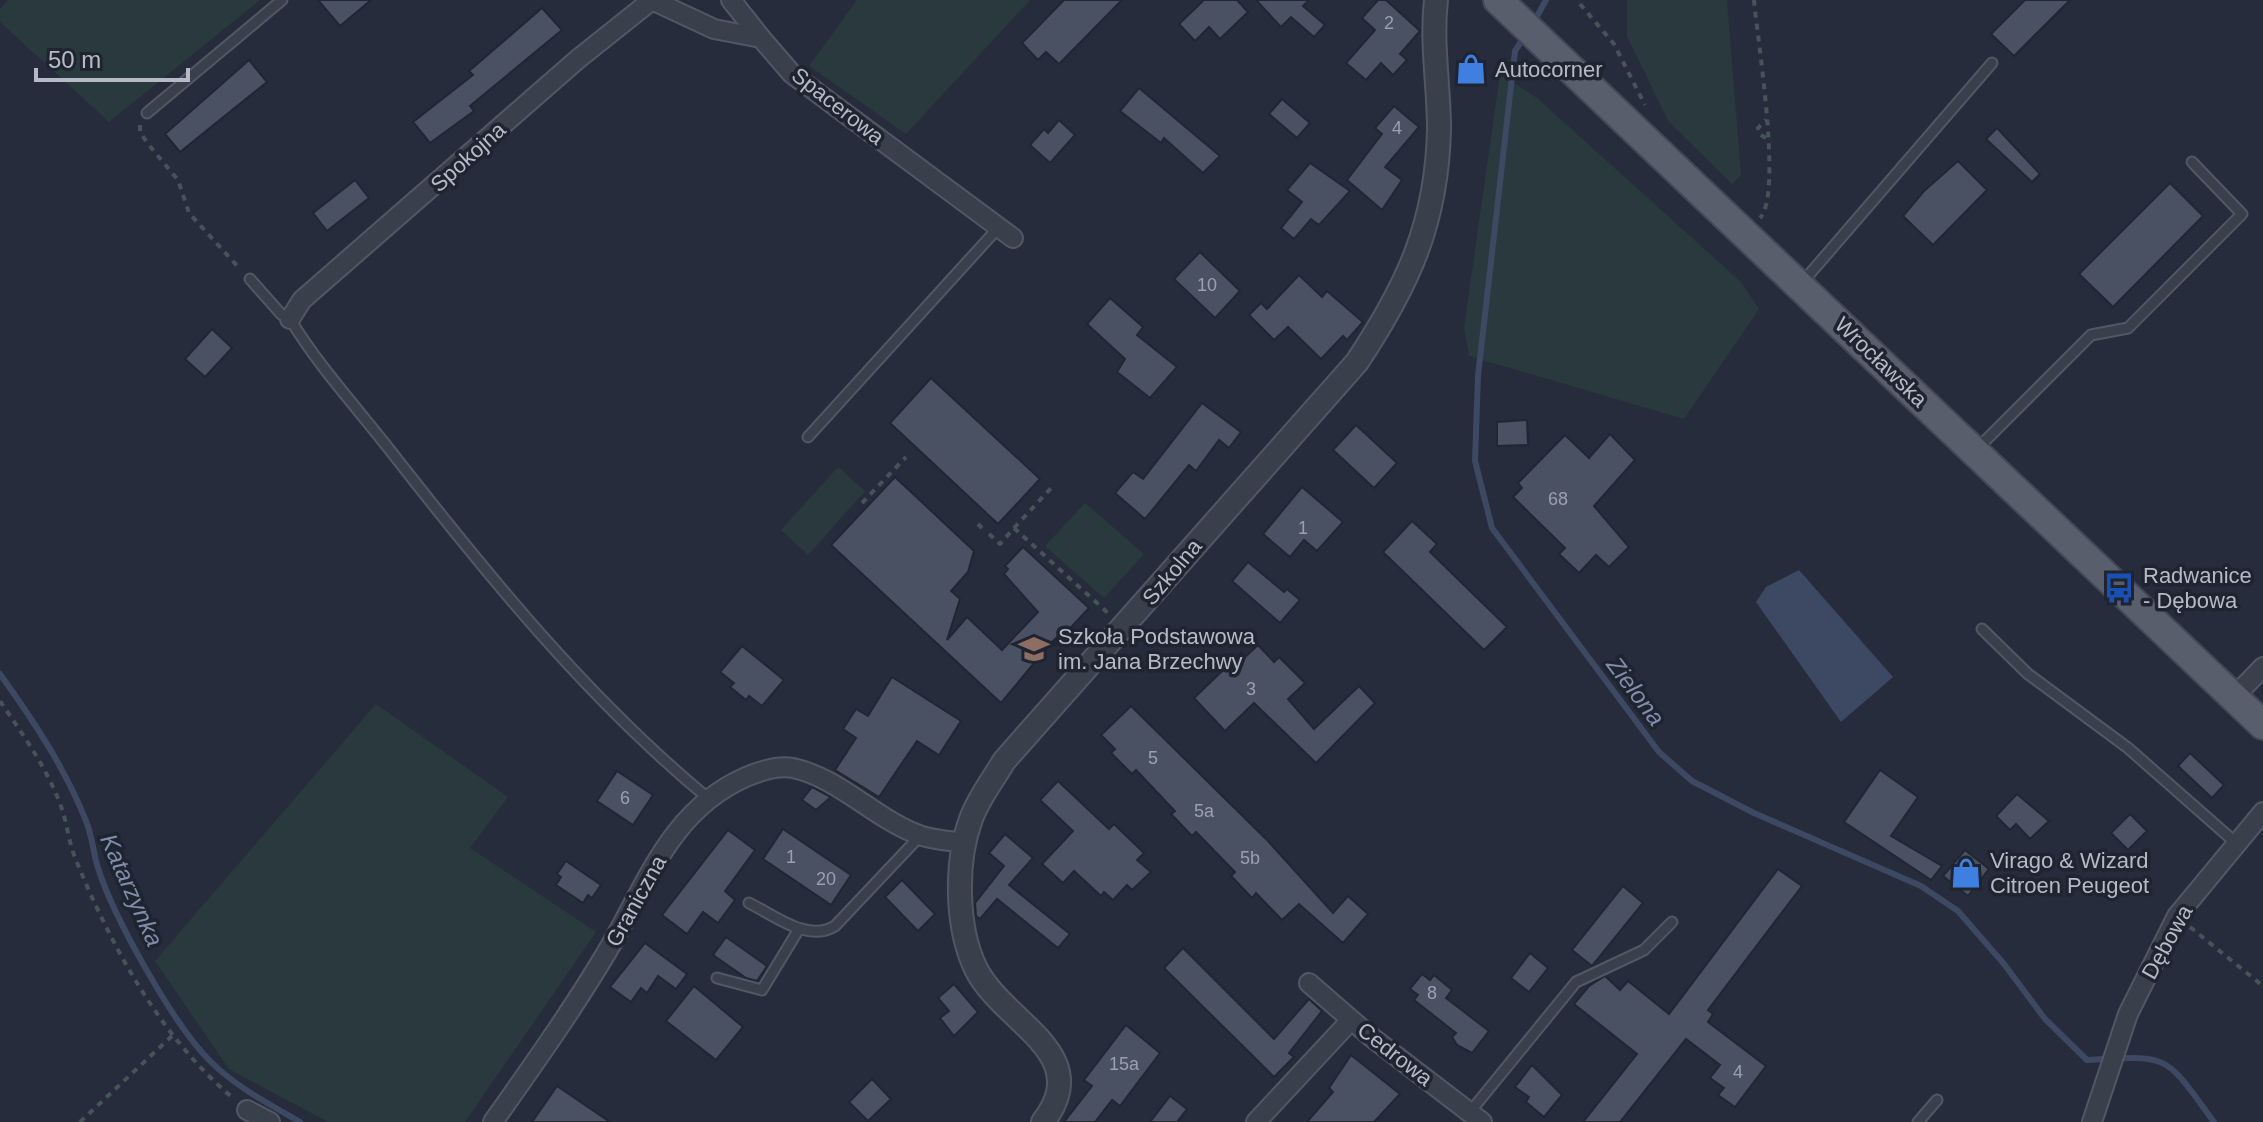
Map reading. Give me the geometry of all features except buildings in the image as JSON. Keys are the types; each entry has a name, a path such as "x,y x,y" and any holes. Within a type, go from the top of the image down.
{"main road":[{"name":"Wrocławska","path":"1504,5 2263,725"}],"street":[{"path":"652,0 714,29 761,38"},
{"name":"Spokojna","path":"290,319 302,300 578,59 652,0"},
{"name":"Spacerowa","path":"731,0 792,74 1006,232"},
{"name":"Szkolna","path":"1043,1122 1059,1096 1059,1069 974,965 961,903 964,843 979,802 1004,761 1125,628 1357,362 1403,286 1428,224 1436,178 1436,0"},
{"path":"2234,697 2263,667"},
{"name":"Graniczna","path":"493,1122 606,954 646,875 683,825 709,799 764,769 791,767 830,784 921,835 964,843"},
{"name":"Dębowa","path":"2092,1122 2112,1072 2128,1014 2177,916 2263,812"},
{"name":"Cedrowa","path":"1309,983 1351,1020 1476,1117"},
{"path":"1256,1122 1351,1020"},
{"path":"247,1110 270,1122"}],"lane":[{"path":"147,113 282,0"},
{"path":"1800,286 1992,63"},
{"path":"1975,450 2091,335 2128,328 2242,214 2192,162"},
{"path":"808,437 1006,232"},
{"path":"250,279 281,314 290,319 433,505 595,695 653,753 709,799"},
{"path":"1982,629 2028,674 2128,748 2236,843"},
{"path":"749,903 799,929 825,933 921,835"},
{"path":"1476,1117 1576,982 1644,950 1672,922"},
{"path":"717,978 762,990 799,929"},
{"path":"1918,1122 1937,1100"}],"path":[{"path":"1745,235 1766,212 1765,80 1754,0"},
{"path":"1580,4 1614,44 1649,114"},
{"path":"147,113 140,132 178,180 189,213 250,279"},
{"path":"862,503 906,457"},
{"path":"989,534 1000,544 1053,486"},
{"path":"1014,528 1125,628"},
{"path":"0,701 59,801 75,857 117,948 173,1035 194,1061 247,1110"},
{"path":"2177,916 2263,986"},
{"path":"80,1122 173,1035"}],"shaded area":[{"path":"8,0 260,0 109,122 0,22 0,9"},
{"path":"857,0 1030,0 906,134 809,66"},
{"path":"1627,0 1727,0 1741,175 1732,184 1669,122 1627,37"},
{"path":"1500,74 1537,98 1741,282 1759,309 1684,419 1469,356 1464,327"},
{"path":"838,467 865,491 808,555 781,530"},
{"path":"1085,503 1144,554 1104,598 1045,546"},
{"path":"376,704 508,797 470,848 596,932 465,1122 328,1122 229,1069 155,961"}],"water":[{"path":"1799,570 1893,677 1841,722 1756,602 1766,587"}],"waterway":[{"name":"Zielona","path":"1534,22 1546,0"},
{"name":"Zielona","path":"1526,34 1515,51 1478,376 1475,461 1492,528 1659,752 1692,781 1754,813 1921,886 1958,911 2004,964 2045,1019 2087,1060 2136,1058 2164,1064 2185,1083 2214,1122"},
{"name":"Katarzynka","path":"0,674 36,727 78,801 88,826 98,868 117,914 179,1022 220,1070 300,1122"}],"place":[{"name":"Autocorner","path":"1471,69"},
{"name":"Radwanice - Dębowa","path":"2119,588"},
{"name":"Szkoła Podstawowa im. Jana Brzechwy","path":"1034,649"},
{"name":"Virago & Wizard Citroen Peugeot","path":"1966,873"}]}
